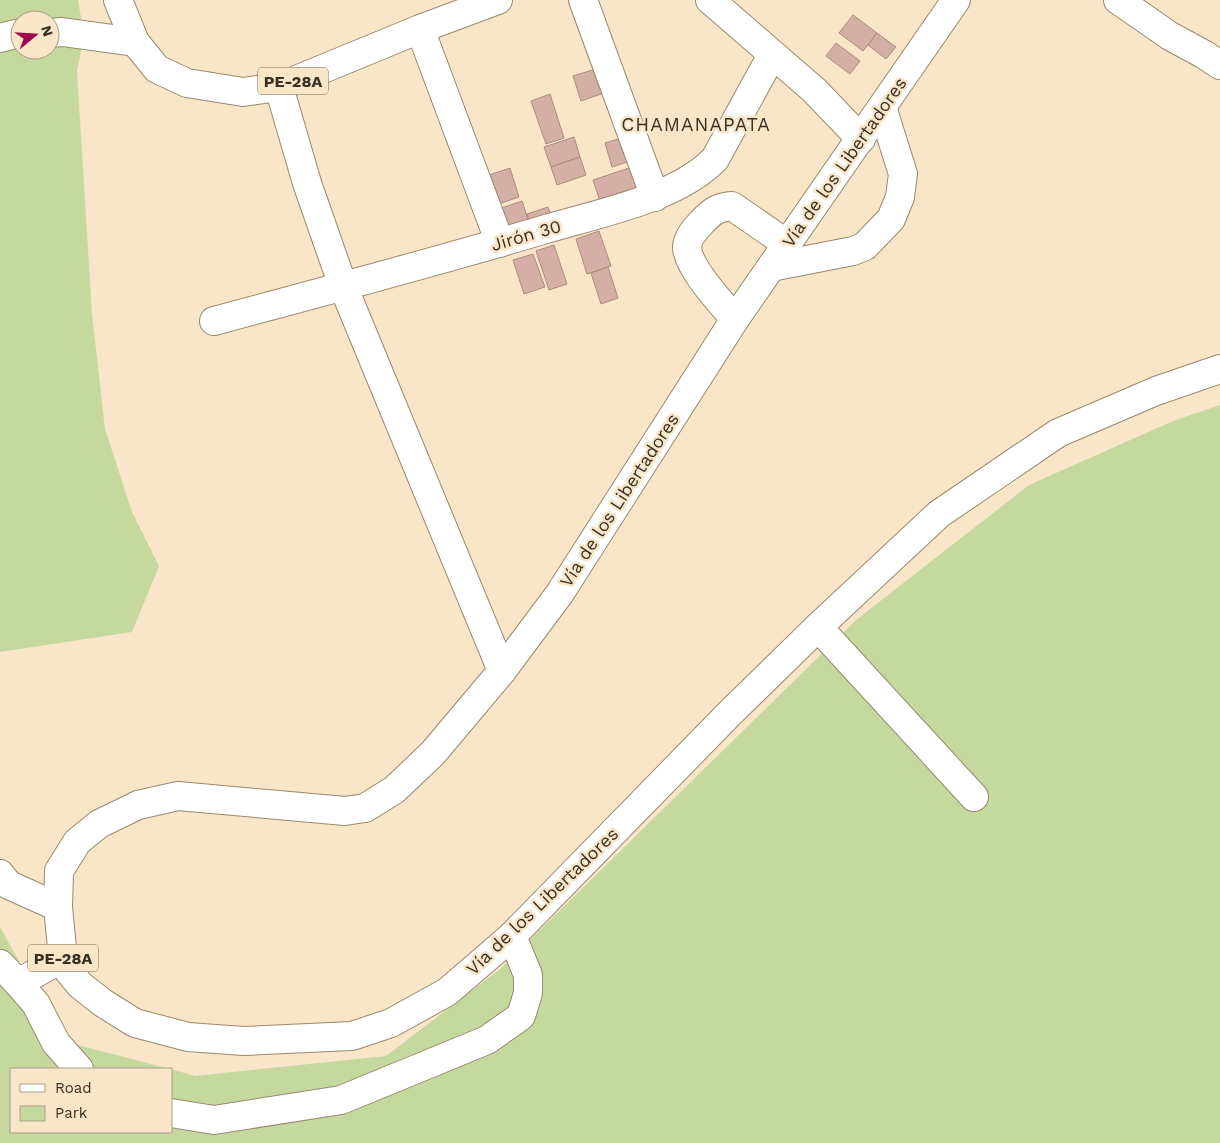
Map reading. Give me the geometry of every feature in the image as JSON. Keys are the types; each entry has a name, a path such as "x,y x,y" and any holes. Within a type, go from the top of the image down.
{"main road":[{"name":"PE-28A","path":"118,0 135,42 157,69 187,83 243,92 279,87 420,29 498,0"},
{"path":"583,0 654,197"},
{"path":"710,0 814,90 861,139"},
{"name":"Vía de los Libertadores","path":"956,0 735,319 560,593 502,671 433,753 394,790 365,808 345,810 178,796 138,805 99,824 77,842 59,872 58,906 63,958 67,969 80,985 103,1003 135,1023 188,1037 244,1040 352,1036 391,1023 447,992 512,936 729,714 818,627 939,514 1058,433 1156,391 1220,369"},
{"path":"1118,0 1170,36 1220,65"},
{"path":"420,29 500,243"},
{"path":"60,32 135,42"},
{"name":"Jirón 30","path":"214,322 500,243 654,197 703,171 715,159 772,55"},
{"path":"279,87 308,183 343,286 502,671"},
{"path":"771,267 853,251 865,246 891,219 900,197 903,174 882,107"},
{"path":"735,319 706,285 689,257 687,246 692,232 712,212 722,207 732,206 787,244"},
{"path":"818,627 974,797"},
{"path":"0,874 9,885 58,906"},
{"path":"172,1113 214,1120 342,1100 487,1040 521,1016 528,993 528,975 512,936"},
{"path":"63,958 9,973 36,1004 56,1043 78,1068"}],"green space":[{"path":"0,0 78,0 84,36 77,71 92,314 105,429 132,512 159,566 132,632 0,652"},
{"path":"1220,405 1220,1143 0,1143 0,927 63,1041 166,1068 10,1068 10,1133 172,1133 172,1069 195,1076 386,1056 500,969 856,620 1029,485 1173,421"}],"building":[{"path":"853,15 877,33 863,51 839,33"},
{"path":"877,33 896,47 886,59 868,45"},
{"path":"836,43 860,61 850,74 826,56"},
{"path":"599,68 607,92 581,101 573,76"},
{"path":"550,94 564,138 546,144 531,101"},
{"path":"574,137 580,157 551,167 544,147"},
{"path":"625,137 633,160 612,167 605,143"},
{"path":"580,157 586,175 557,185 551,167"},
{"path":"635,166 644,193 602,207 593,180"},
{"path":"510,168 519,197 493,206 483,177"},
{"path":"522,201 531,228 502,238 493,211"},
{"path":"548,207 553,221 531,228 527,214"},
{"path":"599,231 611,266 587,274 576,239"},
{"path":"554,245 567,284 549,290 536,251"},
{"path":"533,254 545,287 524,294 513,260"},
{"path":"608,267 618,298 601,304 591,273"}],"district":[{"name":"CHAMANAPATA","path":"696,124"}]}
